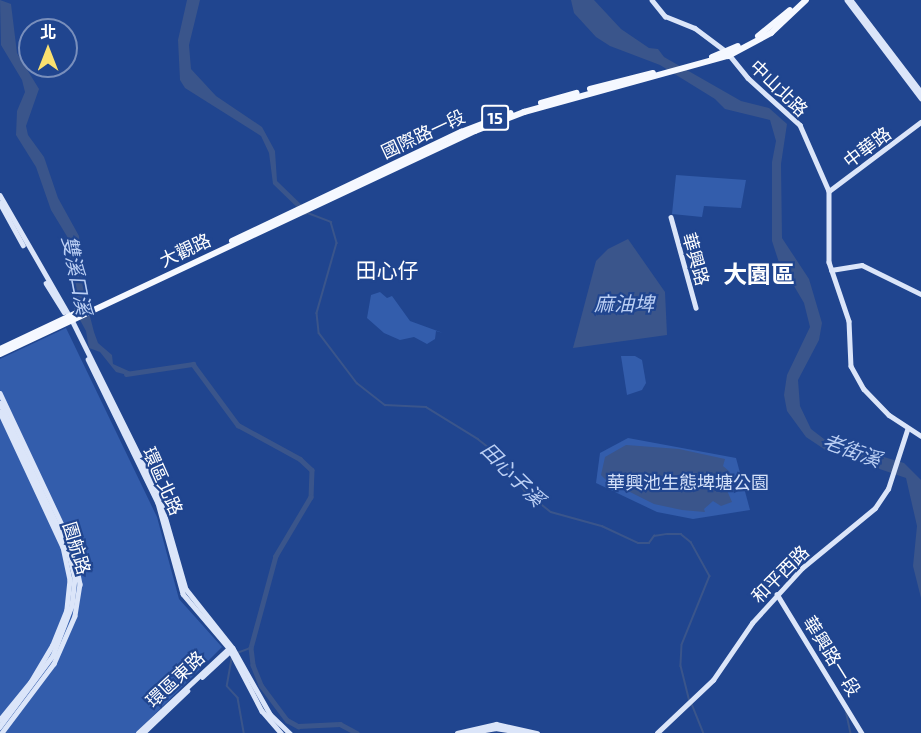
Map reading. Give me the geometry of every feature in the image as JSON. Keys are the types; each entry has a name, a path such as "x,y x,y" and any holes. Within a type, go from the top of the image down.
{"main road":[{"name":"15","path":"728,54 763,34 800,0"},
{"name":"15","path":"728,54 771,33 806,0"},
{"name":"國際路一段","path":"293,216 432,148 522,109 728,54"},
{"name":"大觀路","path":"71,318 293,216"},
{"name":"15","path":"0,349 71,318"},
{"name":"15","path":"0,354 71,318"}],"street":[{"name":"中山北路","path":"652,0 666,16 695,28 728,54 778,108 800,125 829,191 831,270 849,321 851,366 864,389 907,430"},
{"path":"847,0 921,98"},
{"path":"851,0 921,92"},
{"name":"中華路","path":"829,191 921,122"},
{"path":"0,195 32,257"},
{"path":"0,203 32,257"},
{"name":"華興路","path":"671,217 696,308"},
{"name":"環區北路","path":"32,257 71,318 158,503 183,594 233,652"},
{"path":"831,270 862,265 921,294"},
{"path":"0,393 73,548 80,584 75,616 60,654 2,733"},
{"name":"園航路","path":"0,403 67,546 75,578 72,606 53,656 0,727"},
{"path":"0,412 63,548 70,580 67,610 53,645 31,682 0,720"},
{"path":"907,430 921,436"},
{"name":"和平西路","path":"657,733 696,698 777,594 807,563 875,508 892,478 907,430"},
{"name":"華興路一段","path":"777,594 862,733"},
{"path":"233,652 262,711 281,733"},
{"path":"233,652 266,709 290,733"},
{"name":"環區東路","path":"138,733 233,652"},
{"name":"環區東路","path":"143,733 233,652"},
{"path":"457,733 496,724 537,733"},
{"path":"468,733 495,728 526,733"}],"green space":[{"path":"676,175 746,180 741,208 704,206 702,217 672,214"},
{"path":"380,292 387,298 392,296 410,321 443,333 436,331 435,339 427,344 414,337 400,340 384,333 367,318 371,295"},
{"path":"66,328 157,517 179,599 222,647 136,733 0,733 0,359"},
{"path":"621,356 635,356 642,360 646,383 642,390 627,395"},
{"name":"華興池生態埤塘公園","path":"628,438 736,458 750,510 693,519 657,512 596,483 600,453"}],"water":[{"name":"雙溪口溪","path":"0,0 11,4 18,55 18,73 1,45"},
{"path":"187,0 200,0 189,45 191,69 216,96 262,127 275,151 277,181 310,213 305,215 273,184 269,153 261,136 185,88 180,80 178,40"},
{"name":"老街溪","path":"571,0 594,0 621,29 649,48 658,49 664,57 741,101 769,108 787,124 781,164 782,238 809,279 822,323 819,340 798,380 800,406 811,429 824,439 904,463 921,480 921,598 913,566 917,526 906,478 827,451 806,437 787,411 784,395 787,375 810,327 804,303 794,286 784,278 772,241 772,162 776,141 770,120 725,109 715,99 660,65 610,46 596,37 574,13"},
{"name":"雙溪口溪","path":"21,78 32,78 39,89 26,126 28,135 44,157 58,198 79,236 84,293 98,343 112,355 113,364 133,373 131,376 116,372 100,352 89,348 86,331 74,309 68,238 51,210 36,167 16,135 17,111 25,92"},
{"name":"麻油埤","path":"628,239 665,292 667,335 573,348 596,261 608,249"},
{"name":"華興池生態埤塘公園","path":"626,445 679,449 725,459 723,466 730,472 726,488 732,502 721,506 713,501 704,509 705,512 682,510 654,504 606,480 601,475 605,457"}],"waterway":[{"name":"田心子溪","path":"308,213 331,222 337,243 317,313 319,333 357,383 385,405 426,407 478,439 496,453 525,491 551,512 602,526 638,543 649,543 654,536 667,534 681,534 691,542 710,576 682,645 681,666 689,699"},
{"name":"雙溪口溪","path":"126,374 193,364 238,425 300,459 312,470 311,497 276,556 251,648 253,665 261,685 287,720 298,726 340,724 357,733"},
{"path":"237,653 251,648"},
{"path":"232,659 227,686 238,698 244,733"},
{"name":"田心子溪","path":"692,704 704,733"},
{"path":"846,710 851,733"}],"district":[{"name":"田心仔","path":"387,270"},
{"name":"大園區","path":"759,274"}]}
